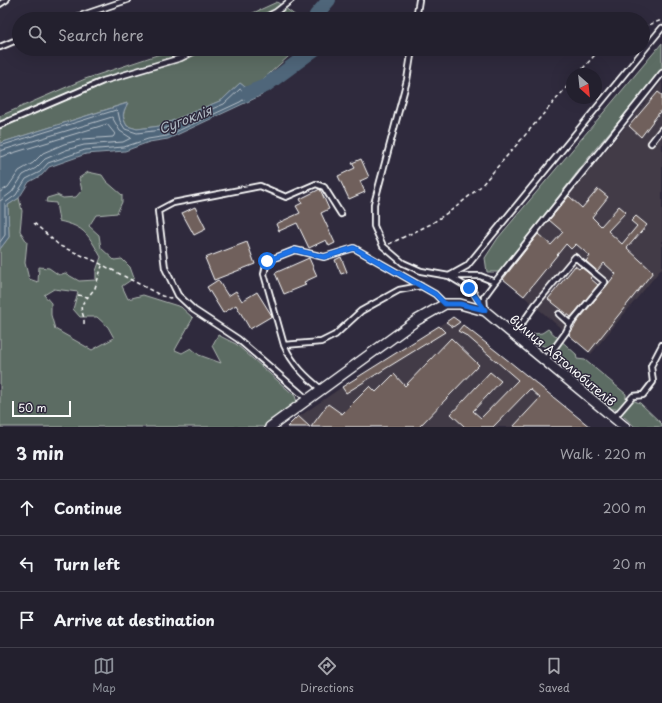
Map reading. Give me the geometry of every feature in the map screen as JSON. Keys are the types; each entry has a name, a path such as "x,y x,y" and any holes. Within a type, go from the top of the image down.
{"street":[{"path":"270,427 418,320 445,304 460,304 485,310"},
{"name":"вулиця Автолюбителів","path":"485,310 625,427"}],"lane":[{"path":"0,4 6,0"},
{"path":"92,12 127,0"},
{"path":"276,12 292,0"},
{"path":"417,12 419,0"},
{"path":"650,43 662,28"},
{"path":"0,47 12,42"},
{"path":"0,125 103,81 185,56"},
{"path":"411,56 407,80 374,204 374,226 383,246 404,263 421,272 449,276 480,276 495,282"},
{"path":"449,276 467,266 639,56"},
{"path":"485,310 484,297 495,282 662,73"},
{"path":"651,142 662,129"},
{"path":"308,400 238,339 194,310 178,295 165,268 160,239 158,211 173,203 260,186 286,197 316,184 324,187 342,214"},
{"path":"322,390 300,372 288,355 264,274 267,261 295,250 324,257 354,248 435,294 445,304"},
{"path":"514,335 535,305 575,257 605,282 570,324 545,361"},
{"path":"449,276 472,290 485,310"},
{"path":"284,345 321,342 335,335 361,312 399,290 421,286"},
{"path":"559,314 570,324"},
{"path":"614,418 633,396 643,395 653,382 652,366 662,345"}],"path":[{"path":"650,24 662,20"},
{"path":"583,68 594,56"},
{"path":"383,246 431,224 456,207 480,187 566,88"},
{"path":"34,223 60,246 162,296 170,298 178,295"},
{"path":"84,324 80,310 81,304 95,288 102,266"},
{"path":"78,295 88,297"}],"shaded area":[{"path":"662,82 662,268 591,354 502,278"},
{"path":"453,317 590,427 284,427 342,387"}],"green space":[{"path":"277,2 291,12 255,12"},
{"path":"662,43 662,70 596,148 500,272 487,272 485,258 498,238"},
{"path":"154,56 289,56 249,90 240,83 222,100 160,126 137,129 127,126 125,123 124,112 127,103 0,143 0,116 85,79"},
{"path":"88,172 102,175 106,181 122,195 122,202 117,213 96,215 89,226 99,235 101,248 114,260 122,259 130,267 134,278 122,286 128,299 143,295 181,307 193,318 175,350 182,353 191,348 199,355 221,363 212,346 218,335 236,344 295,396 297,402 280,413 265,427 0,427 0,249 9,237 8,205 19,198 22,211 20,231 27,242 25,263 29,279 38,282 39,267 49,268 59,275 65,273 79,281 96,280 96,271 101,257 93,243 81,229 59,221 56,203 46,202 47,198 57,195 63,198 76,197 82,190 79,178","holes":["54,289 78,292 73,309 80,317 97,317 108,327 114,338 92,350 55,329 51,315 51,303 44,295"]},
{"path":"548,329 576,354 577,359 585,360 626,394 626,398 640,403 662,424 662,427 635,427 622,415 619,409 612,409 594,395 588,384 553,356 548,348 530,340 533,334 542,333"}],"water":[{"path":"261,81 265,86 262,95 168,139 149,142 125,151 86,154 49,167 42,175 29,182 19,198 8,205 9,237 0,249 0,143 128,103 123,114 127,126 137,129 160,126 222,100 240,83 249,90"}],"building":[{"path":"658,92 662,95 662,109 641,137 629,126"},
{"path":"361,159 369,177 360,181 365,192 349,199 338,176 355,168 352,163"},
{"path":"320,189 329,209 321,213 335,243 329,246 326,240 309,248 297,223 279,231 276,224 300,213 296,206 302,203 300,199"},
{"path":"598,189 608,197 592,217 601,226 619,206 626,212 608,231 622,244 637,226 631,221 636,216 647,225 627,248 653,272 589,352 569,335 577,322 616,274 604,263 597,271 586,261 590,256 576,244 571,249 566,244 524,296 503,279 538,234 551,245 563,232 549,220 569,196 582,208"},
{"path":"195,207 206,229 194,235 182,213"},
{"path":"247,242 255,264 214,280 205,258"},
{"path":"341,257 347,272 341,274 335,260"},
{"path":"309,258 317,276 304,282 306,285 284,294 275,273"},
{"path":"575,266 579,269 581,267 592,276 590,278 598,285 571,317 548,299"},
{"path":"218,280 228,296 236,291 242,301 257,292 272,316 250,329 236,305 223,313 207,287"},
{"path":"453,317 460,322 453,327 446,322"},
{"path":"463,325 590,427 513,427 540,398 530,389 493,427 465,427 451,414 490,372 501,381 473,411 481,418 518,380 467,336 458,331"},
{"path":"439,326 445,332 346,393 342,387"},
{"path":"451,338 479,365 419,427 311,427 328,404 342,414 370,386 376,392 394,374 405,386"},
{"path":"298,416 310,427 287,427"}],"waterway":[{"name":"Сугоклія","path":"319,12 329,0"},
{"name":"Сугоклія","path":"248,93 265,86 306,56"}],"route":[{"path":"267,261 295,250 324,257 354,248 435,294 445,304 460,304 485,310 472,290 469,288"}]}
